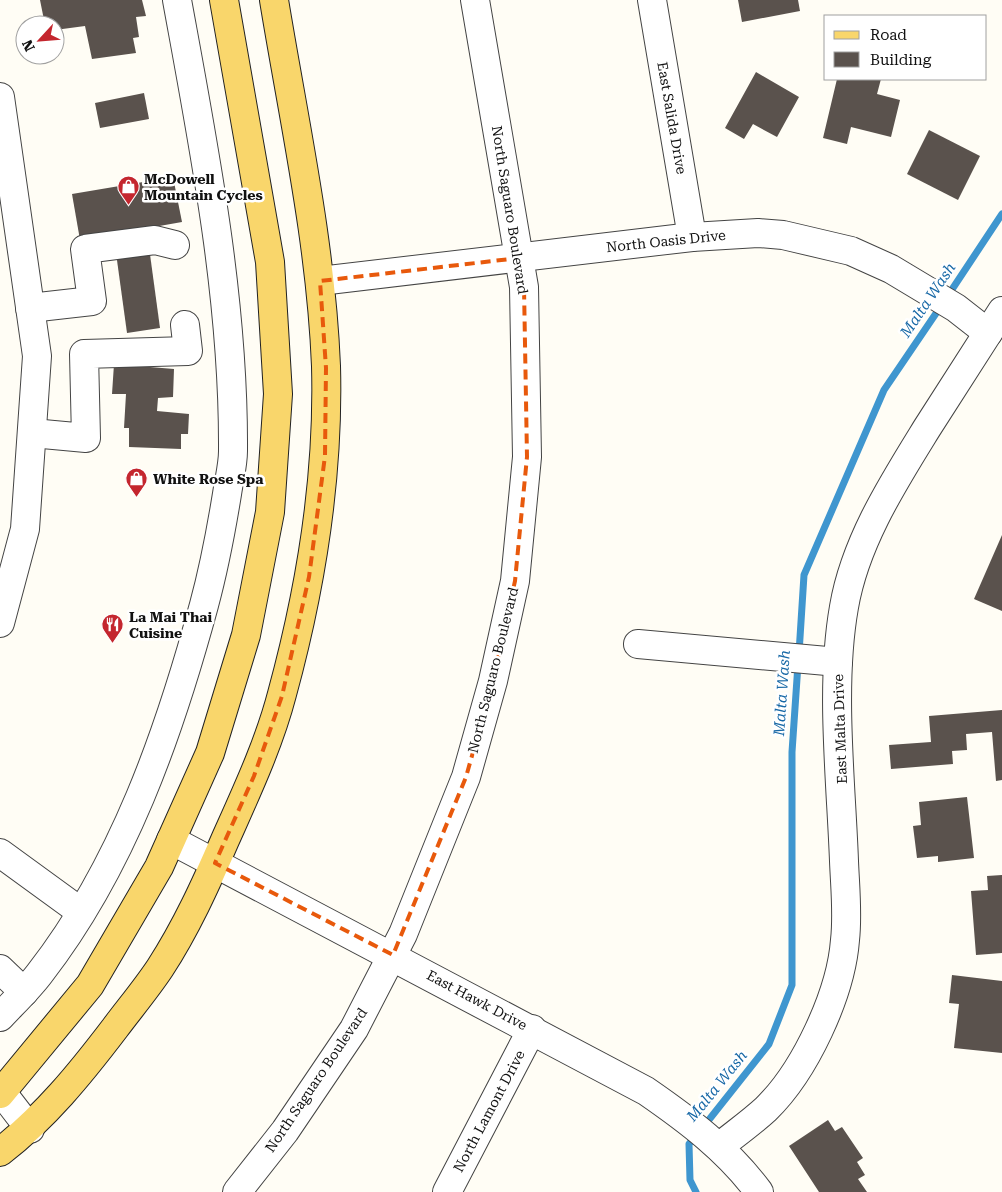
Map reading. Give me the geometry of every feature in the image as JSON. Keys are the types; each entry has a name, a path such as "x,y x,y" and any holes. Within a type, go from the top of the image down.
{"main road":[{"path":"1,1092 90,985 159,867 210,753 246,636 270,512 278,394 270,262 224,0"},
{"path":"0,1152 30,1129 82,1072 159,969 202,894 254,776 282,696 309,577 325,456 326,368 320,281 304,167 274,0"}],"street":[{"path":"0,1017 40,975 110,866 135,811 192,646 218,550 233,453 229,350 215,223 177,0"},
{"name":"North Saguaro Boulevard","path":"237,1192 286,1130 354,1030 393,955 466,778 493,681 515,581 527,458 524,296 475,0"},
{"name":"East Salida Drive","path":"652,0 692,237"},
{"path":"0,97 12,262 30,308 37,356 26,528 0,623"},
{"name":"North Oasis Drive","path":"320,281 692,237 758,233 783,235 851,251 891,269 956,308 995,322"},
{"path":"30,308 92,301 85,249 155,240 176,244"},
{"name":"East Malta Drive","path":"719,1147 767,1108 801,1063 822,1023 835,985 845,942 846,904 838,662 844,605 858,560 870,531 903,466 995,322"},
{"path":"32,434 86,438 84,354 186,338 229,350"},
{"path":"638,644 838,662"},
{"name":"East Hawk Drive","path":"171,840 393,955 646,1090 684,1116 719,1147 759,1192"},
{"path":"0,853 81,912"},
{"path":"0,969 24,992"},
{"name":"North Lamont Drive","path":"447,1192 532,1029"},
{"path":"1,1092 30,1129"}],"highlighted area":[{"path":"519,258 524,287 527,457 515,581 493,681 466,777 393,955 215,863 254,776 282,696 309,577 325,456 326,368 320,281"}],"building":[{"path":"40,0 142,0 146,16 136,17 139,37 133,38 136,53 92,59 85,26 65,29 65,15 43,15"},
{"path":"738,0 798,0 800,11 742,22"},
{"path":"756,72 799,97 777,137 753,124 744,139 725,128"},
{"path":"837,80 881,80 877,94 900,100 891,137 851,127 847,144 823,138"},
{"path":"144,93 149,119 100,128 95,103"},
{"path":"929,130 980,156 958,200 907,174"},
{"path":"173,177 182,222 80,240 72,194"},
{"path":"149,247 160,328 127,333 116,253"},
{"path":"114,364 174,369 173,397 158,398 157,411 189,414 188,434 181,434 181,449 129,447 129,428 124,428 126,394 112,394"},
{"path":"1002,535 1002,611 974,599"},
{"path":"1002,710 1002,780 996,781 992,732 966,734 967,750 952,751 953,764 891,769 889,745 931,742 929,716"},
{"path":"967,797 974,858 938,862 938,856 917,858 913,826 921,825 919,802"},
{"path":"1002,875 1002,953 976,955 971,891 988,890 987,876"},
{"path":"952,975 1002,981 1002,1053 954,1048 959,1004 949,1003"},
{"path":"828,1120 835,1131 842,1127 863,1158 857,1162 865,1175 858,1179 867,1192 819,1192 789,1146"}],"waterway":[{"name":"Malta Wash","path":"947,297 1002,214"},
{"name":"Malta Wash","path":"799,653 804,575 884,390 941,306"},
{"name":"Malta Wash","path":"704,1126 769,1044 792,985 792,752 798,664"},
{"name":"Malta Wash","path":"696,1192 690,1180 689,1144 697,1134"}],"place":[{"name":"McDowell Mountain Cycles","path":"128,206"},
{"name":"White Rose Spa","path":"137,498"},
{"name":"La Mai Thai Cuisine","path":"113,644"}]}
